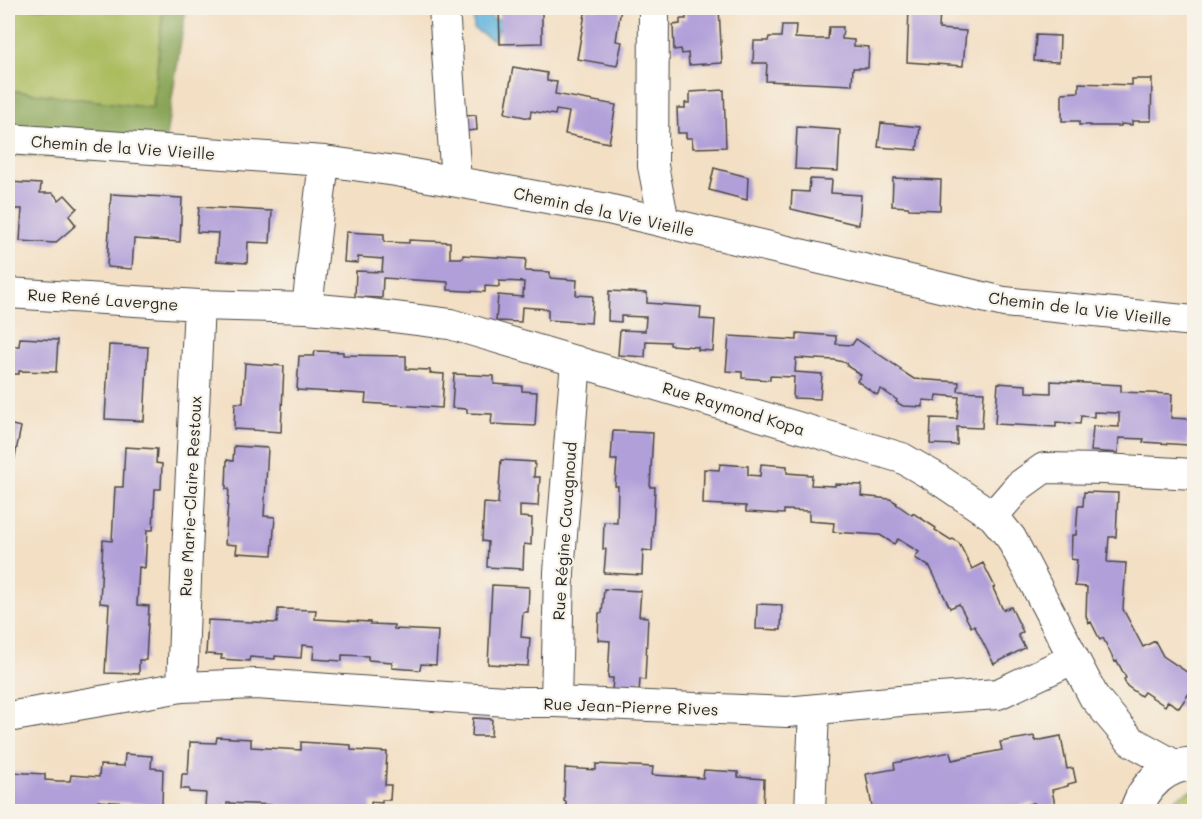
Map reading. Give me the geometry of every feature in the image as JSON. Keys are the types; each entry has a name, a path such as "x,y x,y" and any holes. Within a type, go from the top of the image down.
{"main road":[{"path":"1141,801 1150,784 1165,772 1186,766"}],"street":[{"path":"444,8 456,182"},
{"path":"654,8 653,166 664,222"},
{"name":"Chemin de la Vie Vieille","path":"8,139 324,161 396,171 608,208 1004,302 1194,321"},
{"path":"307,308 324,161"},
{"name":"Rue René Lavergne","path":"8,293 199,305"},
{"name":"Rue Raymond Kopa","path":"199,305 307,308 450,324 903,458 993,516 1011,538 1094,697 1131,741 1186,766"},
{"name":"Rue Marie-Claire Restoux","path":"182,687 199,305"},
{"name":"Rue Régine Cavagnoud","path":"556,702 559,572 576,360"},
{"path":"993,516 1019,486 1044,468 1194,474"},
{"name":"Rue Jean-Pierre Rives","path":"182,687 256,684 521,702 787,712 998,694 1073,659"},
{"path":"8,717 182,687"},
{"path":"810,812 814,710"},
{"name":"Rue Raymond Kopa","path":"1131,741 1141,801"}],"green space":[{"path":"8,8 163,8 153,108 8,90"},
{"path":"163,8 186,8 162,162 8,155 8,90 153,108"},
{"path":"1194,790 1194,811 1164,811 1177,798"}],"water":[{"path":"473,8 491,8 492,19 504,21 493,40 474,29"}],"building":[{"path":"499,8 542,8 542,43 500,44"},
{"path":"586,8 621,8 616,41 622,42 617,66 577,59"},
{"path":"685,8 719,8 722,63 689,65 688,53 682,54 681,49 674,50 673,25 680,24 680,19 686,19"},
{"path":"909,8 940,8 939,29 966,31 963,66 907,62"},
{"path":"782,25 796,25 795,38 812,39 828,39 829,27 843,27 842,39 854,40 854,46 869,47 868,68 853,68 852,85 766,81 767,63 753,63 754,41 768,41 769,37 781,37"},
{"path":"1036,35 1060,36 1059,62 1034,61"},
{"path":"513,67 547,73 547,81 557,82 555,94 616,105 609,143 565,134 569,112 556,110 555,115 531,111 530,118 505,113"},
{"path":"1132,79 1152,79 1151,121 1132,121 1132,125 1121,124 1121,126 1090,126 1079,125 1079,121 1062,121 1062,93 1079,92 1079,83 1132,85"},
{"path":"724,90 726,147 693,148 692,138 686,138 686,133 678,133 677,108 685,108 685,103 690,103 690,92"},
{"path":"476,115 477,130 466,131 465,116"},
{"path":"881,123 920,127 917,150 878,147"},
{"path":"797,127 840,130 838,171 795,169"},
{"path":"714,168 748,177 747,200 709,190"},
{"path":"893,178 941,180 940,210 892,206"},
{"path":"810,179 832,180 831,193 861,195 859,225 791,209 792,191 809,192"},
{"path":"9,182 41,184 40,193 53,193 59,200 65,195 77,208 69,216 76,225 55,243 20,241 22,209 8,209"},
{"path":"111,194 182,198 180,242 134,239 132,269 107,267"},
{"path":"199,207 272,211 270,243 248,242 247,263 216,261 218,233 197,232"},
{"path":"346,232 384,234 384,242 409,243 409,240 450,242 450,258 463,258 463,255 526,259 525,271 550,272 550,278 577,280 576,295 593,296 591,323 548,320 548,309 522,307 521,322 496,321 498,295 523,297 524,282 499,281 499,287 485,286 485,292 448,290 448,282 383,278 382,298 355,297 356,271 382,272 383,259 358,257 358,263 344,262"},
{"path":"609,291 647,293 647,303 701,307 700,319 715,320 713,351 698,350 698,347 670,345 670,342 646,341 645,357 618,355 620,330 645,331 646,317 621,316 621,322 608,321"},
{"path":"797,333 836,336 836,344 852,345 856,339 914,379 959,382 958,391 984,392 982,428 957,427 957,445 930,444 931,418 957,419 959,397 937,395 936,401 923,400 923,407 903,406 881,389 877,395 857,381 861,375 847,366 847,363 835,360 796,358 795,372 822,374 820,399 793,398 794,377 770,376 770,380 742,378 742,372 726,371 729,336 797,340"},
{"path":"20,338 58,340 56,372 19,371 19,374 8,374 8,346 19,346"},
{"path":"109,345 148,347 144,421 105,419"},
{"path":"315,351 343,352 343,355 406,356 406,369 430,370 430,373 444,374 442,408 365,403 366,394 297,390 299,356 314,356"},
{"path":"245,363 284,366 281,432 234,429 235,403 243,403"},
{"path":"454,374 494,376 494,384 522,386 522,391 537,392 535,426 491,424 492,414 467,413 467,409 452,408"},
{"path":"1051,381 1121,385 1121,392 1172,394 1171,418 1189,419 1188,445 1119,438 1118,453 1091,451 1093,426 1119,427 1119,413 1094,412 1094,417 1081,416 1080,424 1056,422 1056,427 995,424 998,383 1026,385 1026,392 1051,393"},
{"path":"8,424 21,427 13,466 8,465"},
{"path":"613,431 653,433 650,487 655,487 652,551 643,550 642,575 604,573 606,549 603,549 604,522 617,523 618,486 615,486 617,460 611,460"},
{"path":"234,446 268,448 264,516 275,517 272,555 236,553 237,545 225,544 229,489 226,489 227,460 233,461"},
{"path":"125,447 157,449 156,463 162,464 161,489 155,489 153,530 147,530 145,568 139,567 137,605 149,606 146,660 139,660 139,674 105,673 109,604 100,603 103,540 112,541 115,487 123,487"},
{"path":"501,460 535,462 534,477 540,477 538,506 520,505 520,517 532,518 531,545 524,544 523,569 487,567 488,542 482,541 484,503 498,504"},
{"path":"720,464 748,466 748,475 760,476 761,464 787,466 787,473 812,475 811,485 862,485 861,496 890,499 897,503 912,515 913,513 936,528 935,530 959,543 972,569 983,563 1003,610 1011,607 1023,632 1018,635 1025,648 994,664 974,625 971,627 959,604 950,608 930,567 915,558 919,552 898,539 894,544 880,535 833,532 834,523 809,521 809,511 784,510 784,514 746,512 746,506 703,504 704,469 719,470"},
{"path":"1084,492 1118,493 1116,537 1109,537 1107,562 1126,563 1123,609 1143,647 1155,641 1163,656 1194,677 1194,686 1179,708 1168,701 1165,706 1144,692 1141,696 1127,686 1124,679 1126,678 1117,661 1115,662 1103,638 1100,640 1091,622 1089,623 1086,616 1087,587 1075,586 1077,560 1071,559 1072,535 1076,535 1078,506 1083,506"},
{"path":"492,585 529,587 528,612 523,612 521,637 530,638 528,666 488,664"},
{"path":"604,589 641,591 639,616 648,617 645,680 640,679 639,693 612,691 613,678 608,678 610,641 598,640 599,613 602,613"},
{"path":"757,604 782,605 781,630 756,629"},
{"path":"278,609 316,610 315,619 370,622 370,624 394,625 394,629 438,631 436,665 421,664 420,670 392,668 392,662 368,660 368,656 342,655 342,661 313,659 314,646 302,645 301,658 250,657 249,661 221,659 222,655 206,654 208,620 277,623"},
{"path":"473,718 492,719 491,736 472,736"},
{"path":"1034,736 1035,741 1061,736 1067,769 1073,768 1076,782 1052,790 1055,805 1035,808 1034,803 987,812 875,812 874,806 872,807 866,774 895,769 894,763 950,752 952,760 1002,750 1000,742"},
{"path":"217,737 251,739 251,747 301,750 301,742 351,745 351,750 387,752 385,785 391,785 390,800 382,800 382,803 371,802 371,812 320,811 320,809 298,808 297,806 227,803 227,808 205,806 206,793 181,789 182,774 188,774 190,742 216,743"},
{"path":"125,754 152,756 151,768 163,769 162,805 98,801 97,812 18,809 18,812 8,812 8,772 45,774 45,780 58,781 70,781 71,775 99,777 100,765 124,766"},
{"path":"596,764 653,767 652,775 703,778 704,770 738,772 738,777 764,779 763,812 566,812 565,768 596,770"}]}
